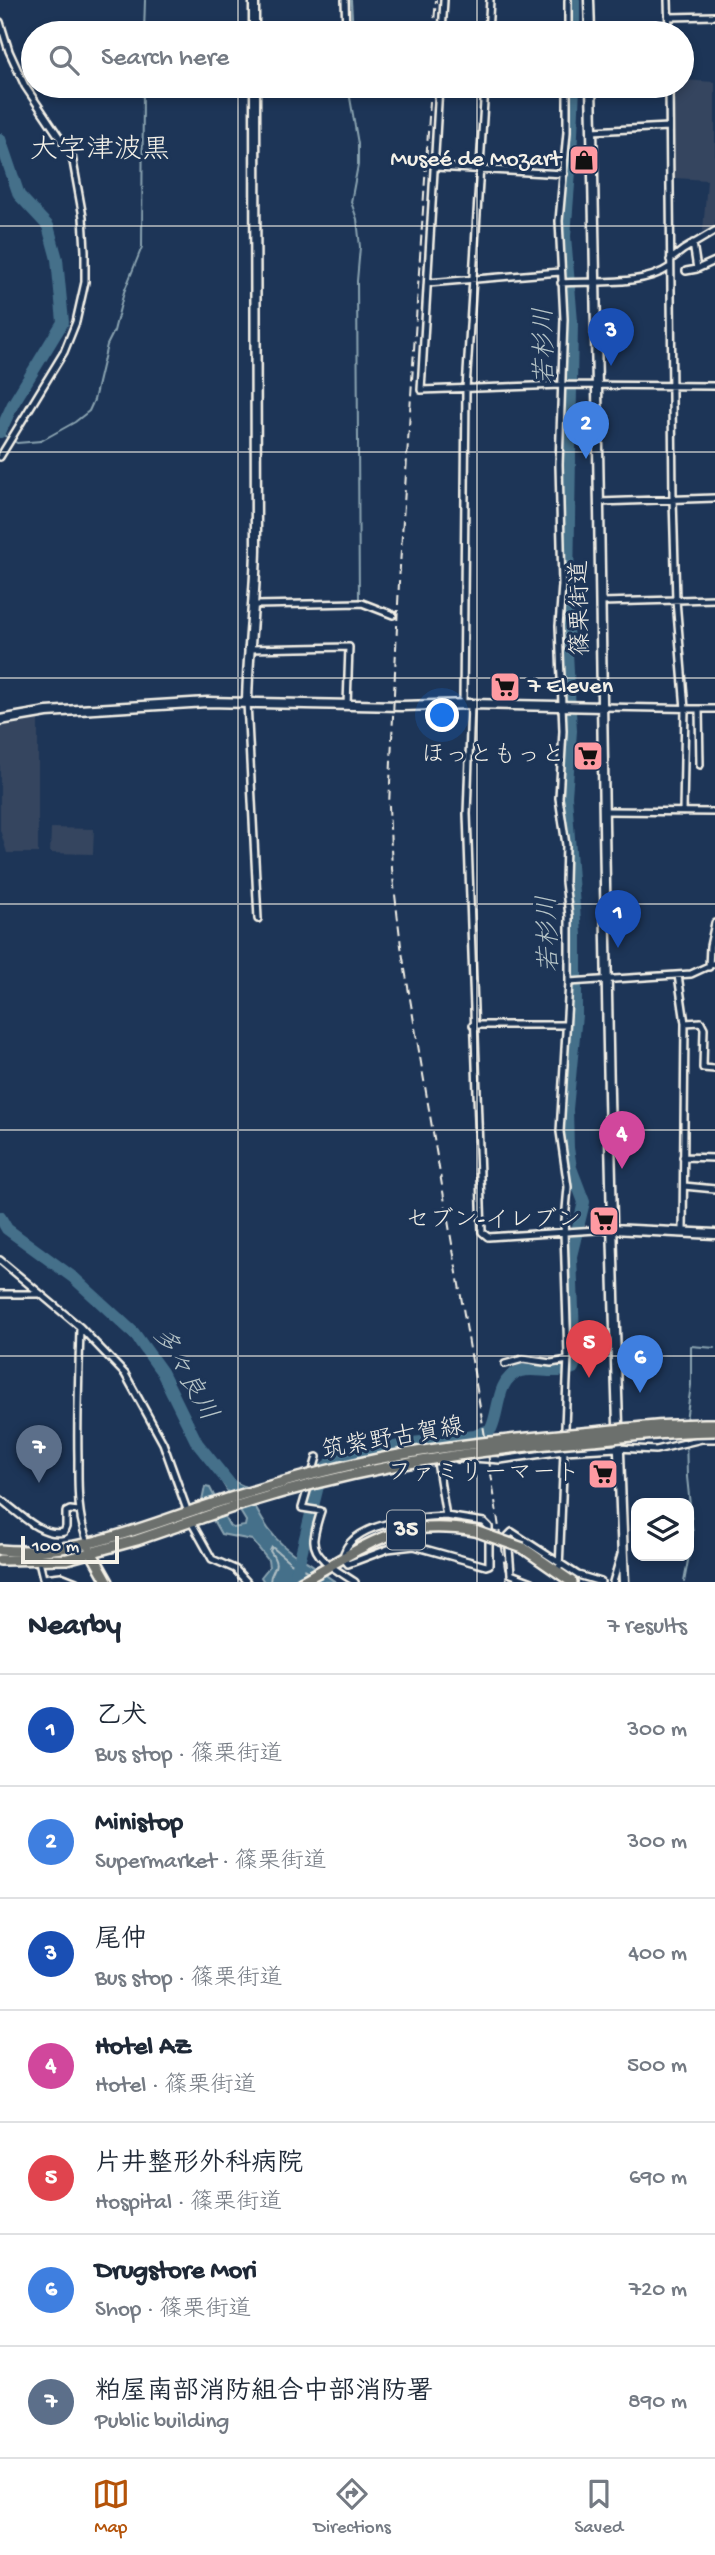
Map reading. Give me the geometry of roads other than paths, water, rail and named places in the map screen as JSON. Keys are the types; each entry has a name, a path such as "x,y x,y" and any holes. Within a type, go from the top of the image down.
{"main road":[{"path":"254,0 254,21"},
{"path":"589,0 590,21"},
{"path":"247,702 248,649 254,605 256,549 254,98"},
{"name":"篠栗街道","path":"591,98 612,1229 617,1448 624,1582"},
{"path":"0,720 47,712 207,702 561,705 603,708"},
{"path":"612,1229 715,1234"},
{"name":"筑紫野古賀線","path":"197,1517 266,1487 397,1456 541,1437 673,1424 715,1424"},
{"name":"筑紫野古賀線","path":"0,1560 67,1559 90,1549 305,1484 451,1454 715,1430"},
{"name":"35","path":"301,1582 366,1544 388,1535 439,1526 475,1531 523,1548 572,1582"},
{"path":"90,1549 108,1582"},
{"name":"筑紫野古賀線","path":"0,1550 90,1549"}],"street":[{"path":"345,0 346,21"},
{"path":"443,21 444,0"},
{"path":"489,21 490,0"},
{"path":"568,0 568,21"},
{"path":"668,0 669,21"},
{"path":"669,17 715,16"},
{"path":"0,22 21,77"},
{"path":"0,457 64,352 76,322 85,282 83,217 72,156 33,98"},
{"path":"438,98 420,388 715,386"},
{"path":"484,98 466,389 467,814 473,1025 484,1236 612,1229"},
{"path":"559,1566 568,1360 564,1233 568,1187 560,1132 569,982 569,916 565,882 566,845 559,798 563,732 559,626 562,585 559,464 564,319 559,221 567,132 567,98"},
{"path":"669,98 673,499 676,600 685,709 683,812"},
{"path":"592,131 668,127"},
{"path":"435,167 564,174"},
{"path":"561,283 639,279 661,274 693,243 715,231"},
{"path":"693,243 697,269"},
{"path":"687,271 715,261"},
{"path":"428,283 560,272"},
{"path":"599,502 715,498"},
{"path":"601,602 715,599"},
{"path":"254,605 362,603 393,615"},
{"path":"248,649 349,647 347,705"},
{"path":"247,702 258,919"},
{"path":"603,708 715,709"},
{"path":"699,709 699,765"},
{"path":"604,811 715,812"},
{"path":"569,982 691,974 712,965 710,946 715,923"},
{"path":"678,975 685,1023 683,1232"},
{"path":"685,1023 701,1022 704,1028 703,1068 715,1069"},
{"path":"473,1025 566,1025"},
{"path":"683,1157 715,1158"},
{"path":"684,1186 715,1189"},
{"path":"0,1260 80,1327 125,1374 163,1443 186,1507"},
{"path":"0,1294 40,1294"},
{"path":"80,1327 77,1427 79,1511 90,1549"},
{"path":"505,1364 523,1359 551,1363 568,1360"},
{"path":"446,1516 437,1462 472,1458 500,1460 564,1451 617,1448 656,1450 702,1439 715,1439"},
{"path":"317,1457 302,1508 321,1511 314,1546 329,1567 355,1582"},
{"path":"0,1499 28,1521 50,1532 64,1532 66,1512 79,1511"},
{"path":"446,1516 484,1522 489,1527 489,1565 414,1546 387,1549 348,1564 343,1558 346,1545 380,1526 418,1517 446,1516"},
{"path":"197,1517 212,1559 235,1569 247,1582"},
{"path":"532,1582 511,1574 508,1536 512,1532 559,1566 601,1582"},
{"path":"613,1582 622,1550"},
{"path":"39,1561 44,1580 61,1576 76,1582"}],"water":[{"path":"219,1477 246,1487 256,1509 276,1538 293,1554 336,1582 264,1582 261,1577 269,1567 268,1560 252,1540 221,1534 202,1501 205,1487 210,1488 229,1525 233,1528 245,1526 246,1521"}],"waterway":[{"path":"144,21 145,0"},
{"path":"351,0 352,21"},
{"name":"若杉川","path":"574,0 574,21"},
{"path":"0,433 17,443 41,441 75,422 89,411 94,400 107,345 142,247 143,98"},
{"path":"350,98 358,144 358,165 351,202 357,219 360,247 357,281 359,600"},
{"name":"若杉川","path":"296,1574 322,1470 335,1460 412,1443 475,1436 491,1429 503,1387 513,1374 527,1370 563,1370 573,1368 575,1363 571,1256 584,1202 571,1168 567,1109 576,1015 576,935 566,796 571,731 567,652 572,322 565,236 574,98"},
{"name":"多々良川","path":"0,139 19,195 48,226 57,259 63,322 13,404 0,432"},
{"name":"多々良川","path":"0,1217 7,1229 74,1278 134,1333 162,1372 197,1443 234,1489"},
{"path":"686,1421 691,1385 691,1346 715,1348"},
{"path":"684,1582 693,1534 686,1434"}],"railway":[{"path":"434,21 436,0"},
{"path":"430,98 399,582 389,806 392,869 401,946 489,1460 507,1582"}],"place":[{"name":"Museé de Mozart","path":"584,160"},
{"name":"尾仲","path":"611,366"},
{"name":"Ministop","path":"586,459"},
{"name":"7 Eleven","path":"505,687"},
{"name":"ほっともっと","path":"588,756"},
{"name":"乙犬","path":"618,948"},
{"name":"Hotel AZ","path":"622,1169"},
{"name":"セブン-イレブン","path":"604,1221"},
{"name":"片井整形外科病院","path":"589,1378"},
{"name":"Drugstore Mori","path":"640,1393"},
{"name":"ファミリーマート","path":"603,1474"},
{"name":"粕屋南部消防組合中部消防署","path":"39,1483"}],"district":[{"name":"大字津波黒","path":"100,151"}]}
